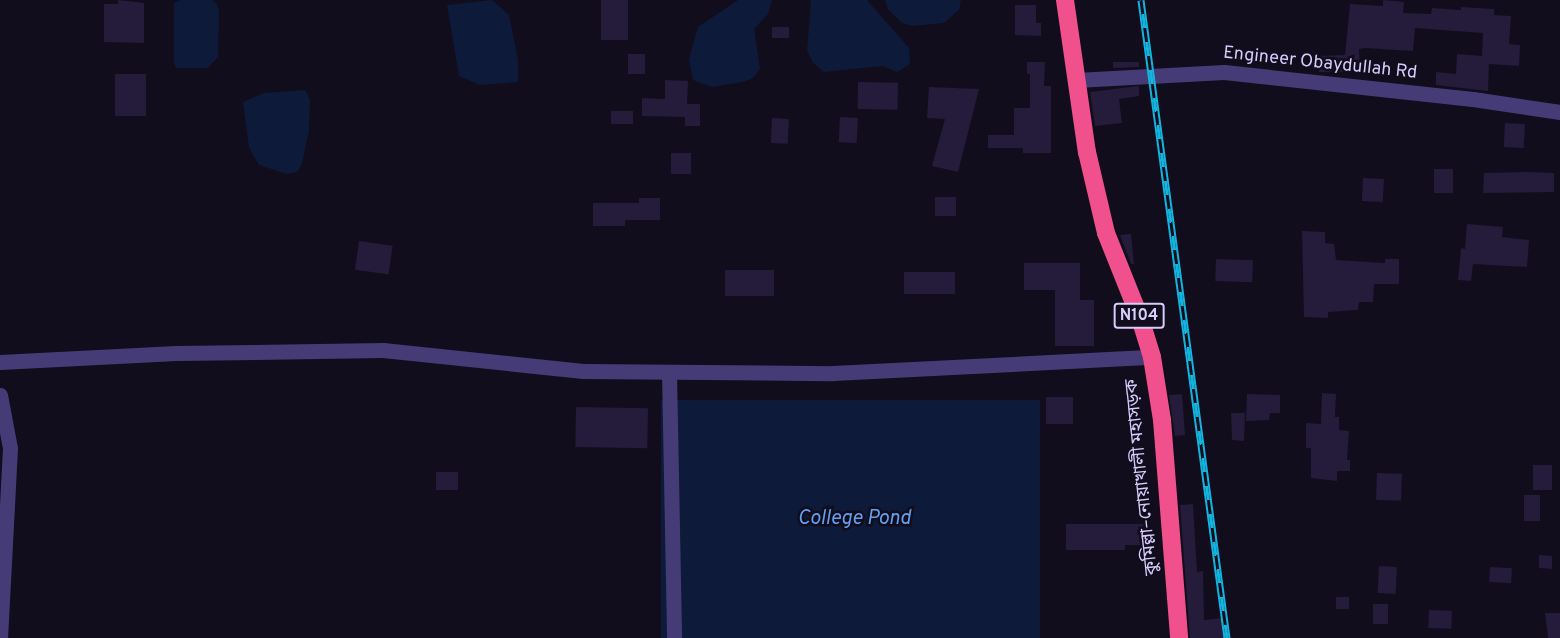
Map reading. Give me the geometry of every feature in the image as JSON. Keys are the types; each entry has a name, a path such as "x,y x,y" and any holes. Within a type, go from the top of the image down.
{"highway":[{"name":"কুমিল্লা–নোয়াখালী মহাসড়ক","path":"1065,0 1088,152 1106,233 1140,318 1152,357 1162,420 1179,638"}],"street":[{"name":"Engineer Obaydullah Rd","path":"1076,80 1224,72 1473,99 1560,112"},
{"path":"0,362 176,353 383,350 583,371 833,373 1152,357"},
{"path":"669,372 674,638"},
{"path":"0,395 10,448 0,638"}],"water":[{"path":"181,0 212,0 217,4 219,11 218,57 208,68 176,68 174,62 174,3"},
{"path":"492,0 509,15 518,60 518,82 480,85 459,76 447,5"},
{"path":"738,0 772,0 768,14 754,29 760,69 753,78 743,82 712,87 693,80 689,59 698,27"},
{"path":"811,0 867,0 909,48 910,64 897,72 883,66 824,72 813,63 807,50"},
{"path":"885,0 961,0 959,10 944,23 912,26 902,23 888,9"},
{"path":"305,90 310,100 309,130 302,164 297,172 287,174 259,165 249,148 243,102 264,93"},
{"name":"College Pond","path":"661,400 1040,400 1040,638 661,638"}],"building":[{"path":"118,0 144,3 144,43 104,42 104,4 118,4"},
{"path":"601,0 628,0 628,40 601,40"},
{"path":"1383,0 1404,2 1403,13 1431,14 1432,8 1461,10 1461,7 1494,9 1494,15 1511,16 1509,44 1520,45 1519,66 1489,64 1488,91 1436,85 1436,72 1456,74 1457,54 1482,56 1483,33 1415,28 1413,51 1359,49 1360,72 1319,72 1318,56 1345,55 1350,4 1383,6"},
{"path":"1015,5 1036,5 1036,23 1041,23 1041,36 1015,35"},
{"path":"772,27 789,27 789,38 772,38"},
{"path":"628,54 645,54 645,74 628,74"},
{"path":"1027,62 1045,62 1044,86 1051,86 1051,153 1023,153 1023,148 988,148 988,135 1014,135 1014,108 1030,108 1030,74 1027,74"},
{"path":"1113,62 1139,62 1139,67 1113,68"},
{"path":"115,74 146,74 146,116 115,116"},
{"path":"665,80 688,81 687,104 700,104 700,126 685,126 685,117 642,116 642,98 665,99"},
{"path":"858,82 898,83 898,110 858,109"},
{"path":"1139,86 1139,96 1119,99 1122,123 1095,126 1090,92"},
{"path":"929,87 979,89 958,172 932,166 945,119 927,118"},
{"path":"611,111 633,111 633,124 611,124"},
{"path":"840,117 858,118 857,143 839,142"},
{"path":"772,118 789,119 788,144 771,143"},
{"path":"1505,123 1525,124 1524,148 1504,147"},
{"path":"671,153 691,153 691,174 671,174"},
{"path":"1434,169 1453,169 1453,193 1434,193"},
{"path":"1484,173 1554,173 1554,192 1483,193"},
{"path":"1363,178 1384,179 1383,202 1362,201"},
{"path":"935,197 956,197 956,216 935,216"},
{"path":"639,198 660,198 660,220 625,220 625,226 593,226 593,203 639,203"},
{"path":"1467,224 1503,227 1502,237 1529,240 1527,267 1473,264 1471,281 1458,280 1461,248 1465,249"},
{"path":"1302,231 1325,232 1325,243 1334,244 1336,260 1385,263 1385,259 1399,259 1399,284 1374,284 1373,302 1359,302 1358,310 1328,312 1328,318 1304,317"},
{"path":"1131,234 1134,264 1131,264 1120,235"},
{"path":"359,241 393,246 389,274 355,270"},
{"path":"1216,259 1253,260 1252,282 1215,281"},
{"path":"1024,263 1080,263 1080,300 1094,300 1094,346 1055,346 1055,290 1024,290"},
{"path":"725,270 774,270 774,296 725,296"},
{"path":"904,272 955,272 955,294 904,294"},
{"path":"1322,393 1336,394 1335,417 1339,417 1339,430 1349,431 1347,460 1350,460 1350,471 1337,471 1337,481 1311,478 1311,448 1306,448 1306,423 1321,424"},
{"path":"1182,394 1185,435 1175,436 1169,395"},
{"path":"1247,394 1280,395 1280,413 1270,413 1269,420 1246,421"},
{"path":"1046,397 1073,397 1073,424 1046,424"},
{"path":"576,407 648,408 647,448 575,447"},
{"path":"1231,413 1245,413 1244,441 1232,440"},
{"path":"1533,465 1552,465 1552,490 1533,490"},
{"path":"436,472 458,472 458,490 436,490"},
{"path":"1377,473 1402,474 1401,501 1376,500"},
{"path":"1524,495 1540,495 1540,521 1524,521"},
{"path":"1193,504 1197,572 1203,571 1204,620 1222,618 1225,638 1190,638 1180,505"},
{"path":"1066,524 1144,524 1144,545 1125,545 1125,550 1066,550"},
{"path":"1539,555 1552,556 1552,569 1539,568"},
{"path":"1379,566 1397,567 1396,594 1378,593"},
{"path":"1490,567 1512,568 1511,583 1489,582"},
{"path":"1336,597 1349,597 1349,609 1336,609"},
{"path":"1373,604 1388,604 1388,624 1373,624"},
{"path":"1429,610 1452,611 1451,629 1428,628"},
{"path":"1545,613 1560,613 1560,638 1548,638"}],"railway":[{"path":"1141,0 1227,638"}]}
